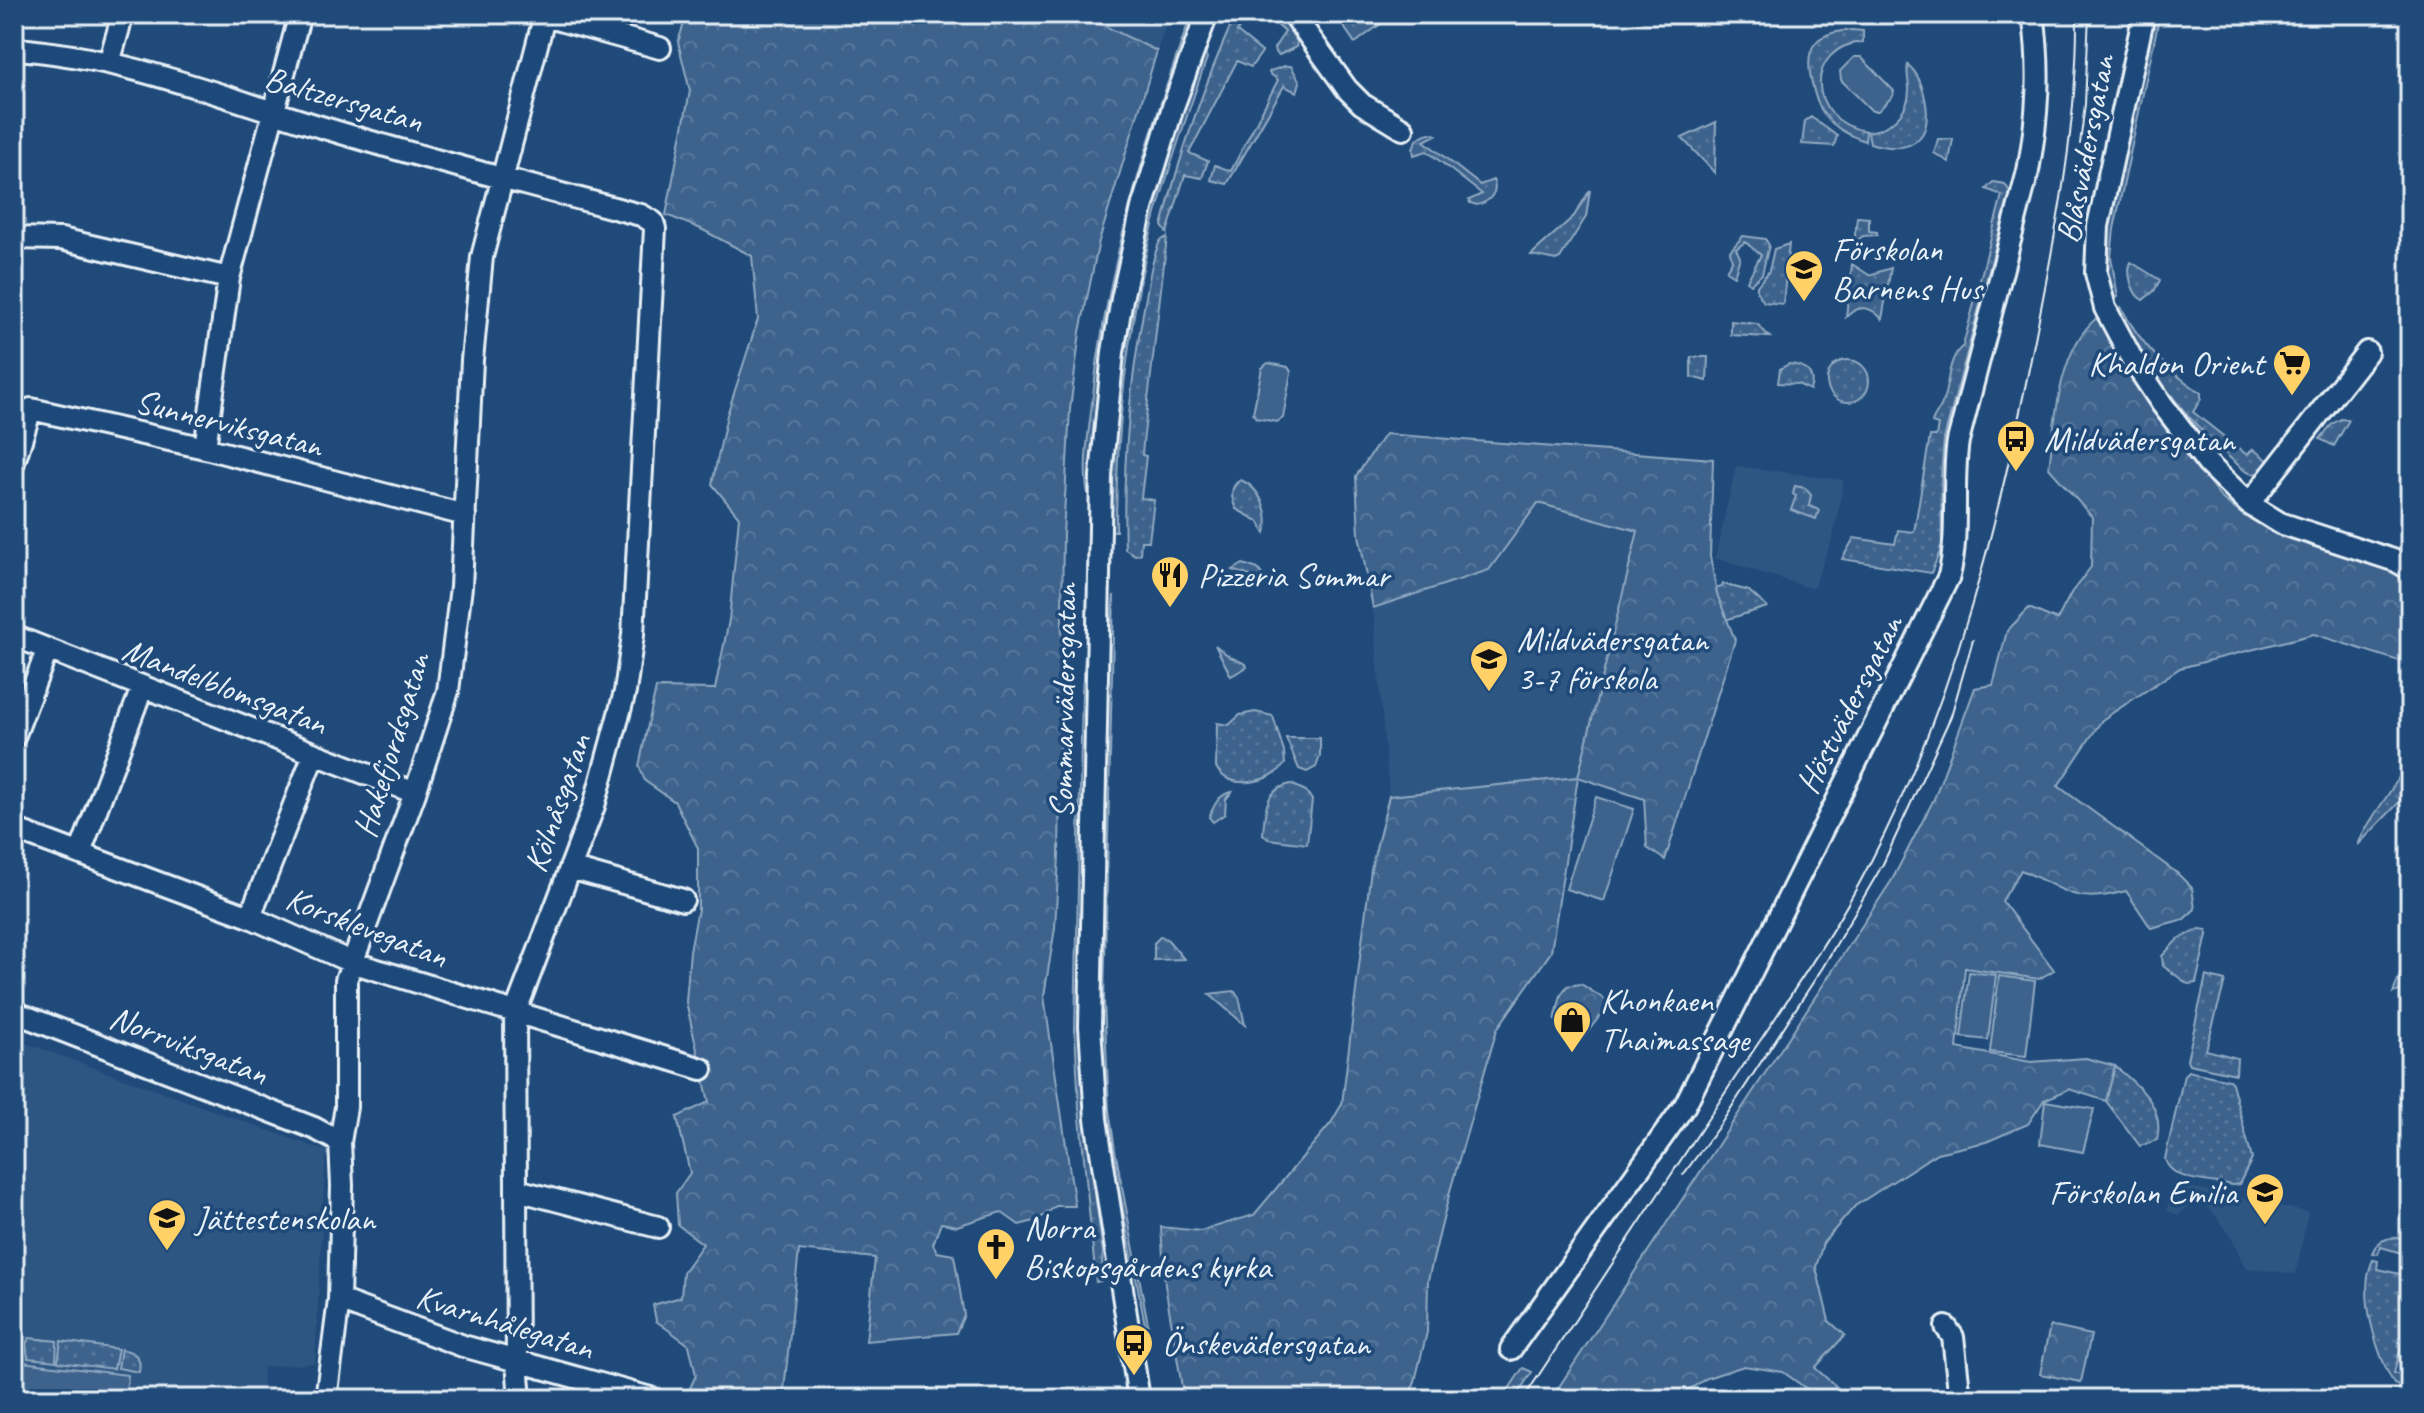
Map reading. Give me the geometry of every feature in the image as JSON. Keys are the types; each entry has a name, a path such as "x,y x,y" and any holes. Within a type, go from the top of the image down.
{"street":[{"path":"109,63 123,14"},
{"path":"205,448 229,278 300,14"},
{"name":"Sommarvädersgatan","path":"1133,1398 1096,1119 1090,1026 1100,491 1113,352 1142,208 1173,107 1207,14"},
{"path":"1293,14 1347,89 1362,104 1403,129"},
{"name":"Höstvädersgatan","path":"1511,1349 1685,1105 1949,576 1955,553 1954,481 1958,441 2036,131 2039,75 2033,14"},
{"name":"Blåsvädersgatan","path":"2144,14 2098,226 2095,256 2098,287 2105,308 2132,359 2162,404 2208,464 2249,504 2280,523 2396,561 2410,569"},
{"path":"545,15 660,48"},
{"name":"Hakefjordsgatan","path":"326,1399 339,1300 340,1142 346,1107 346,980 415,793 448,691 461,587 482,257 545,15"},
{"name":"Baltzersgatan","path":"14,49 67,54 109,63 641,215 653,222"},
{"name":"Kölnåsgatan","path":"520,1399 517,1363 515,1013 604,774 629,670 648,361 653,222"},
{"path":"14,238 61,239 229,278"},
{"path":"2249,504 2367,352"},
{"name":"Sunnerviksgatan","path":"14,462 31,409 205,448 465,515"},
{"name":"Mandelblomsgatan","path":"14,636 415,793"},
{"path":"14,737 47,651"},
{"path":"80,853 142,688"},
{"path":"250,917 314,754"},
{"name":"Korsklevegatan","path":"14,829 250,917 351,962 702,1069"},
{"path":"570,868 683,900"},
{"name":"Norrviksgatan","path":"14,1012 303,1123 340,1142"},
{"path":"517,1190 658,1227"},
{"name":"Kvarnhålegatan","path":"339,1300 517,1363 654,1399"},
{"path":"1946,1327 1953,1337 1960,1399"}],"shaded area":[{"path":"1080,14 1169,14 1157,51"},
{"name":"Mildvädersgatan 3-7 förskola","path":"1736,466 1844,480 1833,537 1813,589 1715,558"},
{"name":"Mildvädersgatan 3-7 förskola","path":"1538,503 1638,530 1578,777 1389,796 1373,608 1489,570"},
{"name":"Jättestenskolan","path":"14,1039 326,1151 315,1363 263,1367 262,1399 14,1399"},
{"name":"Förskolan Emilia","path":"2172,1183 2308,1212 2296,1274 2245,1268 2231,1237 2198,1197 2179,1215 2167,1211"}],"green space":[{"path":"687,14 1080,14 1157,51 1099,241 1080,332 1070,409 1063,534 1059,856 1055,928 1044,996 1075,1206 1056,1206 1038,1220 1019,1225 1001,1212 957,1226 941,1223 933,1244 937,1252 954,1255 964,1315 956,1333 866,1341 875,1258 799,1250 783,1399 685,1399 696,1375 689,1345 656,1321 653,1305 681,1297 683,1272 703,1244 678,1225 676,1193 690,1173 677,1117 709,1102 686,1002 690,951 698,909 698,848 675,802 645,781 639,766 656,688 715,689 729,620 739,517 712,484 727,415 758,319 752,256 701,229 666,215 690,91 678,42"},
{"path":"1265,14 1279,14 1297,42 1296,47 1279,55 1275,52 1274,48 1285,32"},
{"path":"1335,14 1394,14 1355,43"},
{"path":"2152,14 2160,14 2114,229 2111,257 2118,297 2112,300 2105,261 2106,234"},
{"path":"1190,18 1193,19 1151,141 1124,240 1103,350 1088,494 1086,461 1092,403 1117,255 1157,113"},
{"path":"1234,18 1242,23 1237,32 1262,52 1251,67 1237,61 1189,153 1208,161 1202,178 1185,175 1167,233 1162,226 1185,146"},
{"path":"1852,30 1863,31 1863,42 1844,47 1830,56 1822,69 1820,84 1823,100 1832,113 1846,124 1866,131 1865,141 1842,130 1823,113 1815,95 1810,70 1811,51 1821,38"},
{"path":"1205,53 1207,58 1154,221 1137,297 1121,414 1116,531 1112,531 1117,409 1134,287 1164,168"},
{"path":"1854,57 1861,57 1894,91 1878,111 1872,111 1841,80 1840,71"},
{"path":"1908,65 1919,80 1925,98 1927,113 1922,135 1907,146 1870,143 1868,132 1890,123 1906,106"},
{"path":"1291,66 1300,82 1297,92 1284,86 1227,184 1211,180 1215,165 1231,171 1278,80 1270,71"},
{"path":"1811,117 1837,136 1834,146 1802,144 1805,121"},
{"path":"1716,122 1715,171 1715,173 1682,138"},
{"path":"1430,133 1436,135 1424,141 1480,185 1493,180 1495,189 1489,199 1477,205 1470,203 1469,200 1482,194 1427,151 1414,155 1417,141"},
{"path":"1938,139 1953,139 1949,162 1934,153"},
{"path":"1993,182 2005,184 2010,192 1944,439 1942,547 1931,573 1842,559 1854,538 1895,544 1898,530 1914,532 1930,436 1936,436 1938,425 1932,423 1944,398 1954,358 1963,346 2002,195 1986,189"},
{"path":"1590,190 1586,217 1560,258 1556,260 1531,255 1574,216"},
{"path":"1857,217 1869,218 1869,231 1877,232 1877,235 1863,236 1854,243"},
{"path":"1743,236 1765,239 1769,245 1762,274 1751,284 1747,281 1761,255 1745,242 1736,249 1740,257 1734,276 1726,271 1732,261 1730,251"},
{"path":"1167,237 1142,455 1146,456 1141,498 1154,500 1149,541 1141,541 1140,554 1135,555 1125,549 1130,401 1152,267 1160,241"},
{"path":"1789,244 1783,304 1764,302 1757,292 1757,286 1769,271 1774,249"},
{"path":"2131,262 2160,280 2154,291 2143,300 2131,283"},
{"path":"1852,264 1869,275 1891,268 1882,319 1864,308 1846,317"},
{"path":"2121,307 2155,355 2201,393 2193,412 2247,455 2253,449 2269,461 2263,472 2252,474 2245,471 2189,417 2142,355 2115,309"},
{"path":"2098,317 2220,497 2244,516 2397,573 2410,582 2410,656 2402,662 2314,634 2180,668 2102,720 2058,786 2177,873 2192,888 2195,909 2184,919 2151,928 2126,891 2094,897 2081,896 2021,870 2002,901 2054,970 2039,979 1965,968 1957,1048 2031,1062 2086,1058 2115,1066 2106,1101 2069,1089 2044,1100 2028,1124 1986,1142 1937,1153 1855,1206 1823,1243 1816,1267 1829,1321 1845,1335 1815,1368 1838,1388 1821,1399 1783,1372 1744,1366 1707,1378 1675,1399 1551,1399 1892,880 1934,799 1975,688 1993,685 2007,631 2029,608 2057,620 2071,593 2091,567 2092,517 2049,468 2066,366 2085,330"},
{"path":"1731,321 1757,324 1770,337 1731,335"},
{"path":"1691,357 1708,357 1707,381 1691,377"},
{"path":"1848,360 1863,366 1869,381 1863,396 1848,402 1833,396 1827,381 1833,366"},
{"path":"1268,363 1288,367 1291,372 1283,418 1277,422 1256,418 1253,413 1262,368"},
{"path":"1789,364 1808,371 1812,379 1810,390 1798,384 1778,383 1780,369"},
{"path":"2341,419 2349,420 2334,446 2320,439 2332,424"},
{"path":"1385,434 1713,459 1710,556 1717,594 1735,640 1665,860 1647,848 1644,799 1578,777 1638,531 1538,503 1489,570 1373,608 1359,535 1356,476"},
{"path":"1241,480 1259,495 1265,510 1265,533 1258,521 1236,509 1232,493"},
{"path":"1795,486 1805,488 1811,495 1809,506 1819,510 1816,519 1791,510 1796,496 1793,494"},
{"path":"1243,564 1258,569 1267,582 1233,570"},
{"path":"1723,584 1749,591 1767,607 1719,622 1712,590"},
{"path":"1114,595 1104,1000 1109,1110 1148,1324 1145,1325 1110,1142 1101,1034 1107,672"},
{"path":"1215,645 1246,664 1247,667 1231,676"},
{"path":"1085,656 1080,1044 1086,1124 1103,1252 1101,1281 1096,1282 1075,1031"},
{"path":"1255,712 1273,716 1285,764 1279,771 1260,780 1230,780 1216,767 1217,723 1229,725 1240,715"},
{"path":"1286,738 1320,738 1320,756 1316,767 1307,772 1299,769"},
{"path":"2410,751 2410,791 2358,845 2400,776"},
{"path":"1578,777 1551,952 1497,1029 1428,1280 1427,1332 1414,1385 1404,1399 1184,1399 1165,1285 1161,1227 1201,1231 1254,1215 1331,1123 1342,1104 1371,869 1389,796"},
{"path":"1291,784 1306,791 1312,800 1307,844 1268,839 1263,834 1271,796"},
{"path":"1232,792 1226,799 1225,814 1213,822 1209,817 1215,804"},
{"path":"1596,797 1634,809 1604,901 1566,889"},
{"path":"2200,929 2207,930 2207,935 2196,983 2188,984 2163,966 2162,956 2178,939"},
{"path":"1161,936 1184,959 1154,960 1154,943"},
{"path":"2410,966 2410,988 2393,993 2402,969"},
{"path":"1969,972 1996,975 1988,1040 1961,1037"},
{"path":"1999,976 2035,981 2026,1056 1990,1052"},
{"path":"2206,976 2225,981 2206,1050 2237,1058 2236,1074 2189,1064 2187,1060"},
{"path":"1581,984 1610,1003 1582,1039 1555,1020 1561,995 1567,986"},
{"path":"1234,991 1239,997 1245,1025 1209,994"},
{"path":"2115,1066 2148,1097 2157,1116 2157,1140 2140,1146 2106,1101"},
{"path":"2188,1071 2232,1083 2252,1159 2239,1184 2184,1176 2169,1167 2165,1159 2184,1075"},
{"path":"2045,1101 2094,1109 2083,1152 2040,1144"},
{"path":"2410,1238 2410,1314 2394,1373 2409,1378 2405,1389 2394,1384 2381,1357 2371,1323 2367,1289 2373,1260 2378,1261 2377,1269 2400,1274 2405,1254 2381,1247 2378,1254 2372,1253 2378,1243 2388,1239"},
{"path":"2050,1326 2091,1335 2081,1382 2040,1374"},
{"path":"29,1338 57,1341 56,1361 28,1358 26,1344"},
{"path":"61,1341 118,1349 114,1369 58,1362"},
{"path":"121,1349 136,1356 139,1372 118,1368"},
{"path":"22,1362 128,1375 125,1399 18,1399"},
{"path":"1523,1368 1532,1372 1514,1399 1502,1399"},
{"path":"2073,1395 2086,1399 2008,1399 2008,1396"}],"tram line":[{"path":"1523,1399 1839,919 1901,799 1927,736 1951,671 1990,540 2021,406 2051,259 2070,137 2077,14"},
{"path":"2080,144 2089,14"},
{"path":"1683,1175 1722,1122 1823,967 1883,864 1951,716 1973,640"}],"place":[{"name":"Förskolan Barnens Hus","path":"1804,303"},
{"name":"Khaldon Orient","path":"2292,397"},
{"name":"Mildvädersgatan","path":"2016,473"},
{"name":"Pizzeria Sommar","path":"1170,609"},
{"name":"Mildvädersgatan 3-7 förskola","path":"1489,693"},
{"name":"Khonkaen Thaimassage","path":"1572,1054"},
{"name":"Förskolan Emilia","path":"2265,1226"},
{"name":"Jättestenskolan","path":"167,1252"},
{"name":"Norra Biskopsgårdens kyrka","path":"996,1281"},
{"name":"Önskevädersgatan","path":"1134,1377"}]}
